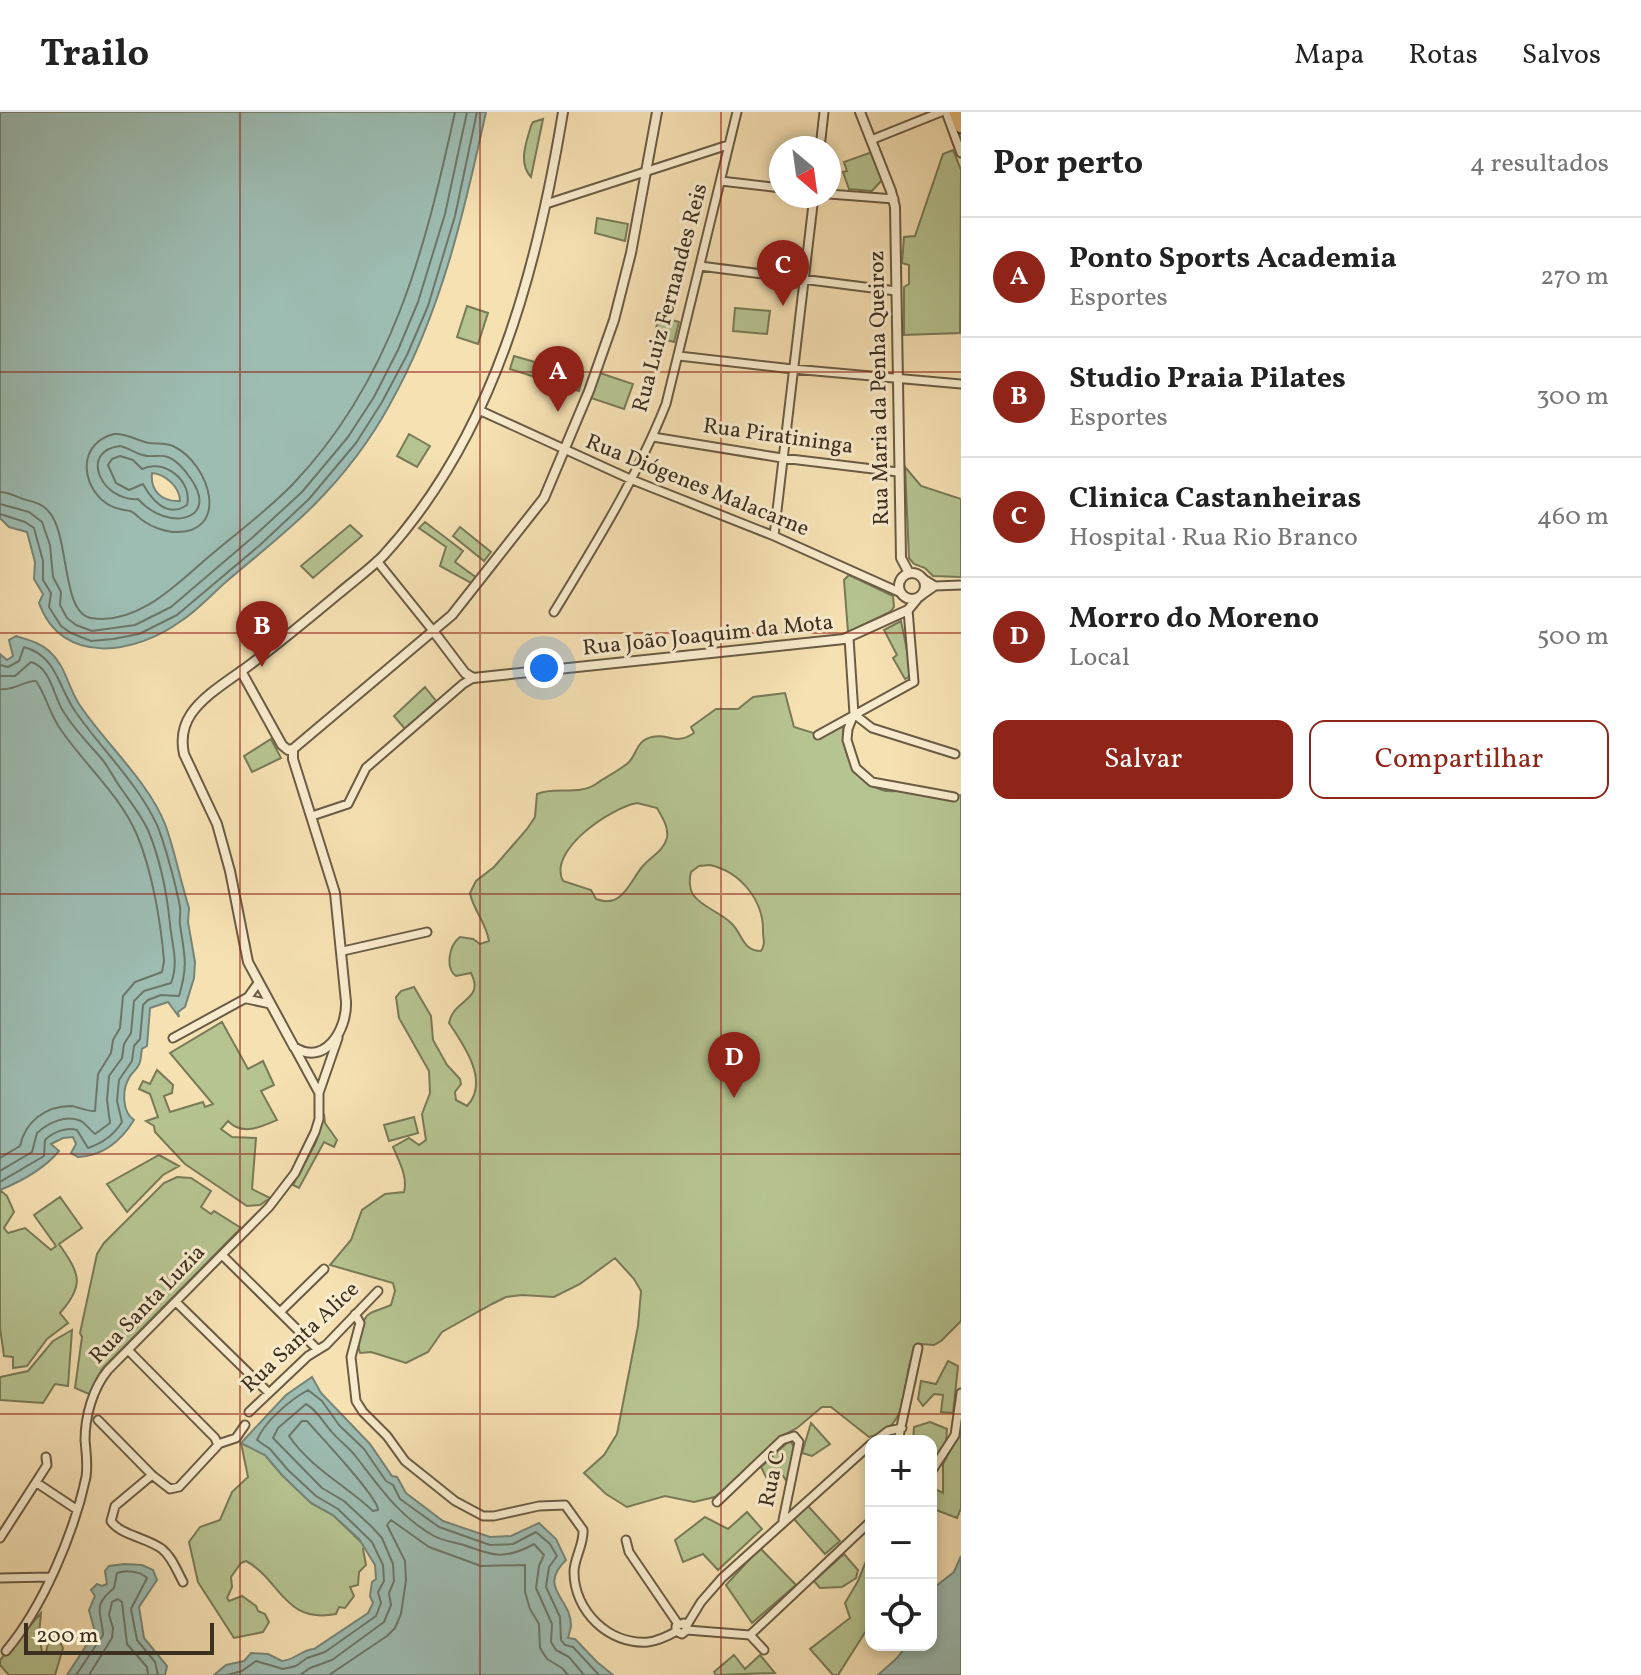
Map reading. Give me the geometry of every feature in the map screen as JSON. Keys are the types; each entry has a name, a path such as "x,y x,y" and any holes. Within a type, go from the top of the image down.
{"main road":[{"path":"955,112 961,127"}],"street":[{"path":"319,1093 246,959 230,871 217,824 182,744 185,726 194,710 377,561 427,501 481,411 517,312 546,204 563,112"},
{"path":"241,671 282,745 288,750 293,749 434,632 470,595 544,498 614,320 648,172 657,112"},
{"name":"Rua Luiz Fernandes Reis","path":"554,612 599,538 653,437 666,404 737,112"},
{"path":"821,136 824,112"},
{"path":"841,195 894,199 860,112"},
{"path":"871,140 943,112 961,153"},
{"path":"546,204 728,145"},
{"path":"721,181 769,187"},
{"name":"Rua Maria da Penha Queiroz","path":"894,199 901,558 909,573"},
{"path":"774,536 813,208"},
{"path":"700,266 896,291"},
{"path":"679,356 961,384"},
{"name":"Rua Diógenes Malacarne","path":"481,411 565,451 774,536 899,592"},
{"name":"Rua Piratininga","path":"653,437 782,458 898,472"},
{"path":"312,816 348,804 368,766 473,678 465,673 377,561"},
{"path":"895,616 900,604 899,582 909,573 935,586"},
{"path":"895,616 908,610 919,597 925,586 922,578"},
{"path":"899,592 908,600 919,597 935,586 961,585"},
{"path":"818,735 910,685 915,678 908,610"},
{"name":"Rua João Joaquim da Mota","path":"473,678 849,638 895,616"},
{"path":"849,638 854,714 848,729 848,746 856,768 875,783 954,797"},
{"path":"854,714 872,728 955,754"},
{"path":"293,749 293,759 335,893 347,1009 340,1032 329,1047 318,1053 306,1053 294,1047"},
{"path":"343,951 427,932"},
{"path":"173,1038 245,999 258,983"},
{"path":"245,999 270,1004"},
{"name":"Rua Santa Luzia","path":"6,1651 42,1596 76,1509 87,1473 86,1430 93,1397 104,1375 276,1199 295,1173 315,1132 319,1119 319,1093 340,1032"},
{"path":"222,1255 317,1349"},
{"path":"280,1312 324,1269"},
{"name":"Rua Santa Alice","path":"249,1412 317,1349 326,1345 378,1291"},
{"path":"176,1302 269,1393"},
{"path":"355,1314 360,1323 351,1361 356,1401 405,1461 455,1501 483,1516 539,1506 565,1505 583,1530 574,1572 589,1618 603,1629 638,1642 655,1641 682,1628 711,1589 865,1450"},
{"path":"900,1435 918,1348"},
{"path":"128,1350 218,1444"},
{"path":"937,1463 955,1435 961,1393"},
{"path":"98,1420 170,1489 176,1489 218,1444 236,1438 245,1425"},
{"path":"883,1435 902,1428"},
{"name":"Rua C","path":"717,1502 782,1440 792,1436 799,1442 783,1523"},
{"path":"0,1538 37,1483 47,1465 46,1457"},
{"path":"152,1475 115,1506 111,1521 117,1529 148,1540 162,1549 183,1582"},
{"path":"37,1483 76,1509"},
{"path":"750,1635 865,1527"},
{"path":"626,1540 629,1552 682,1628 750,1635 764,1650"},
{"path":"0,1578 50,1577"}],"green space":[{"path":"543,119 531,177 525,166 525,146 533,122"},
{"path":"953,150 961,170 960,333 904,335 904,287 909,284 909,265 902,263 904,237 915,236 943,154"},
{"path":"872,152 882,180 872,191 849,189 843,172 847,171 844,162"},
{"path":"597,218 628,224 625,241 595,233"},
{"path":"467,306 488,313 478,344 457,337"},
{"path":"735,308 770,311 767,334 733,331"},
{"path":"659,316 679,322 674,342 654,337"},
{"path":"514,356 583,376 579,391 510,369"},
{"path":"600,373 633,384 624,409 591,398"},
{"path":"409,434 430,446 417,467 397,456"},
{"path":"905,467 921,486 961,499 961,577 933,576 909,558"},
{"path":"425,522 463,551 455,562 477,578 473,584 440,566 446,547 419,528"},
{"path":"350,525 362,536 313,578 301,566"},
{"path":"460,527 491,552 484,561 453,536"},
{"path":"849,575 893,596 894,607 890,612 848,632 844,580"},
{"path":"901,621 912,675 905,679 893,658 897,655 884,630"},
{"path":"425,687 436,701 405,729 394,716"},
{"path":"785,693 794,727 823,736 843,726 845,747 852,766 872,786 885,791 907,791 939,797 961,795 961,1321 941,1341 934,1345 921,1344 915,1349 899,1413 883,1432 866,1435 831,1407 822,1407 784,1435 715,1497 694,1502 665,1496 627,1507 606,1494 584,1473 604,1455 617,1434 638,1326 641,1291 615,1258 580,1284 554,1297 522,1295 506,1297 492,1304 442,1332 428,1352 406,1363 371,1352 360,1353 359,1348 364,1320 374,1311 391,1305 395,1291 393,1283 330,1265 351,1240 362,1210 385,1194 404,1192 404,1175 393,1147 409,1138 419,1145 426,1140 422,1114 430,1093 429,1071 399,1018 396,997 401,991 414,987 431,1016 433,1040 447,1065 460,1079 461,1084 455,1092 456,1100 467,1106 473,1096 476,1086 472,1064 449,1023 452,1015 472,995 474,982 471,973 456,976 450,968 450,956 453,945 460,937 473,939 480,944 489,941 470,893 476,881 494,867 527,829 535,817 537,794 589,788 628,763 647,739 658,736 682,739 694,733 691,727 716,709 738,709 753,697","holes":["637,803 657,808 666,826 667,838 663,847 642,867 619,897 605,901 596,899 591,890 563,881 560,869 564,857 572,844 598,822","710,865 741,881 760,909 764,944 761,951 746,945 731,923 693,895 691,872 699,866"]},
{"path":"271,739 281,758 252,772 244,756"},
{"path":"222,1022 248,1069 263,1061 274,1085 261,1091 277,1120 245,1129 228,1121 221,1129 232,1137 256,1138 252,1189 270,1198 260,1205 247,1206 185,1164 155,1132 154,1126 146,1121 158,1117 150,1094 139,1089 143,1081 150,1084 157,1070 173,1085 172,1093 164,1096 170,1112 203,1102 205,1107 213,1104 170,1053"},
{"path":"324,1114 325,1123 337,1140 334,1147 324,1142 299,1188 293,1185 316,1142"},
{"path":"414,1117 418,1133 389,1141 384,1125"},
{"path":"159,1155 179,1166 163,1175 127,1212 107,1184"},
{"path":"177,1177 191,1178 211,1191 201,1207 211,1214 214,1211 241,1228 102,1369 89,1394 75,1388 80,1333 97,1254 104,1243 164,1183"},
{"path":"0,1190 7,1196 14,1212 4,1228 8,1233 25,1228 51,1250 56,1246 34,1215 60,1197 82,1228 59,1244 77,1278 74,1294 60,1313 68,1323 47,1339 27,1366 13,1368 13,1357 4,1356 0,1328"},
{"path":"72,1330 68,1386 55,1384 43,1403 0,1400 0,1377 28,1371 53,1341"},
{"path":"948,1361 958,1366 953,1413 941,1412 943,1395 934,1394 923,1406 918,1399 921,1381 936,1384"},
{"path":"930,1422 947,1429 946,1443 937,1456 937,1435 913,1435 914,1427"},
{"path":"811,1423 830,1444 812,1456 802,1453"},
{"path":"961,1430 961,1508 957,1518 937,1510 937,1490 943,1493 943,1464"},
{"path":"790,1440 794,1447 787,1482 780,1471 766,1477 761,1467"},
{"path":"241,1443 265,1455 311,1503 333,1515 365,1546 366,1565 359,1572 358,1585 350,1587 354,1596 345,1608 339,1607 336,1614 305,1613 294,1607 258,1569 246,1561 231,1577 232,1587 227,1598 229,1601 242,1596 265,1614 269,1622 263,1632 234,1638 198,1582 189,1542 200,1527 220,1520 232,1492 248,1477"},
{"path":"808,1506 840,1541 825,1554 794,1519"},
{"path":"747,1512 762,1529 718,1570 703,1554 683,1562 675,1540 705,1517 728,1529"},
{"path":"760,1548 796,1585 752,1623 726,1585"},
{"path":"844,1554 858,1570 856,1578 842,1587 820,1588 814,1581"},
{"path":"865,1564 865,1632 838,1675 833,1675 810,1649 850,1618 845,1603"},
{"path":"41,1613 39,1634 42,1652 46,1652 50,1635 55,1633 63,1648 55,1675 9,1675 0,1665 0,1660"},
{"path":"734,1655 745,1669 760,1655 775,1673 716,1675 714,1672"}],"water":[{"path":"0,112 486,112 459,225 437,298 408,369 382,418 355,458 313,506 193,612 143,641 122,647 82,646 50,624 39,603 43,594 34,579 35,562 27,532 9,527 0,518","holes":["152,473 175,486 180,501 168,500 158,494 152,479"]},
{"path":"16,636 41,645 55,657 79,704 137,777 157,808 169,834 189,908 188,922 195,962 194,978 185,1007 178,1012 179,1017 168,1002 150,1008 147,1046 142,1049 139,1064 125,1088 125,1106 134,1120 123,1134 103,1150 78,1157 71,1153 76,1144 73,1137 63,1138 51,1144 59,1151 47,1163 0,1190 0,654 7,660 13,656 9,640"},
{"path":"312,1377 321,1393 370,1444 392,1476 397,1477 406,1493 443,1521 490,1537 511,1536 539,1523 556,1539 566,1560 558,1570 555,1586 570,1616 568,1638 575,1639 613,1675 214,1675 226,1665 244,1661 251,1653 268,1654 282,1661 314,1649 368,1613 373,1603 370,1596 372,1582 376,1579 375,1565 359,1539 333,1515 311,1503 265,1455 241,1443 286,1395"},
{"path":"961,1556 961,1675 878,1675 902,1651 937,1651 937,1585 954,1572"},
{"path":"142,1565 153,1570 157,1580 139,1607 144,1638 167,1666 165,1675 67,1675 95,1632 89,1610 95,1596 91,1590 97,1584 107,1584 105,1571 109,1566"}],"place":[{"name":"Clinica Castanheiras","path":"783,306"},
{"name":"Ponto Sports Academia","path":"558,412"},
{"name":"Studio Praia Pilates","path":"262,667"},
{"name":"Morro do Moreno","path":"734,1098"}]}
